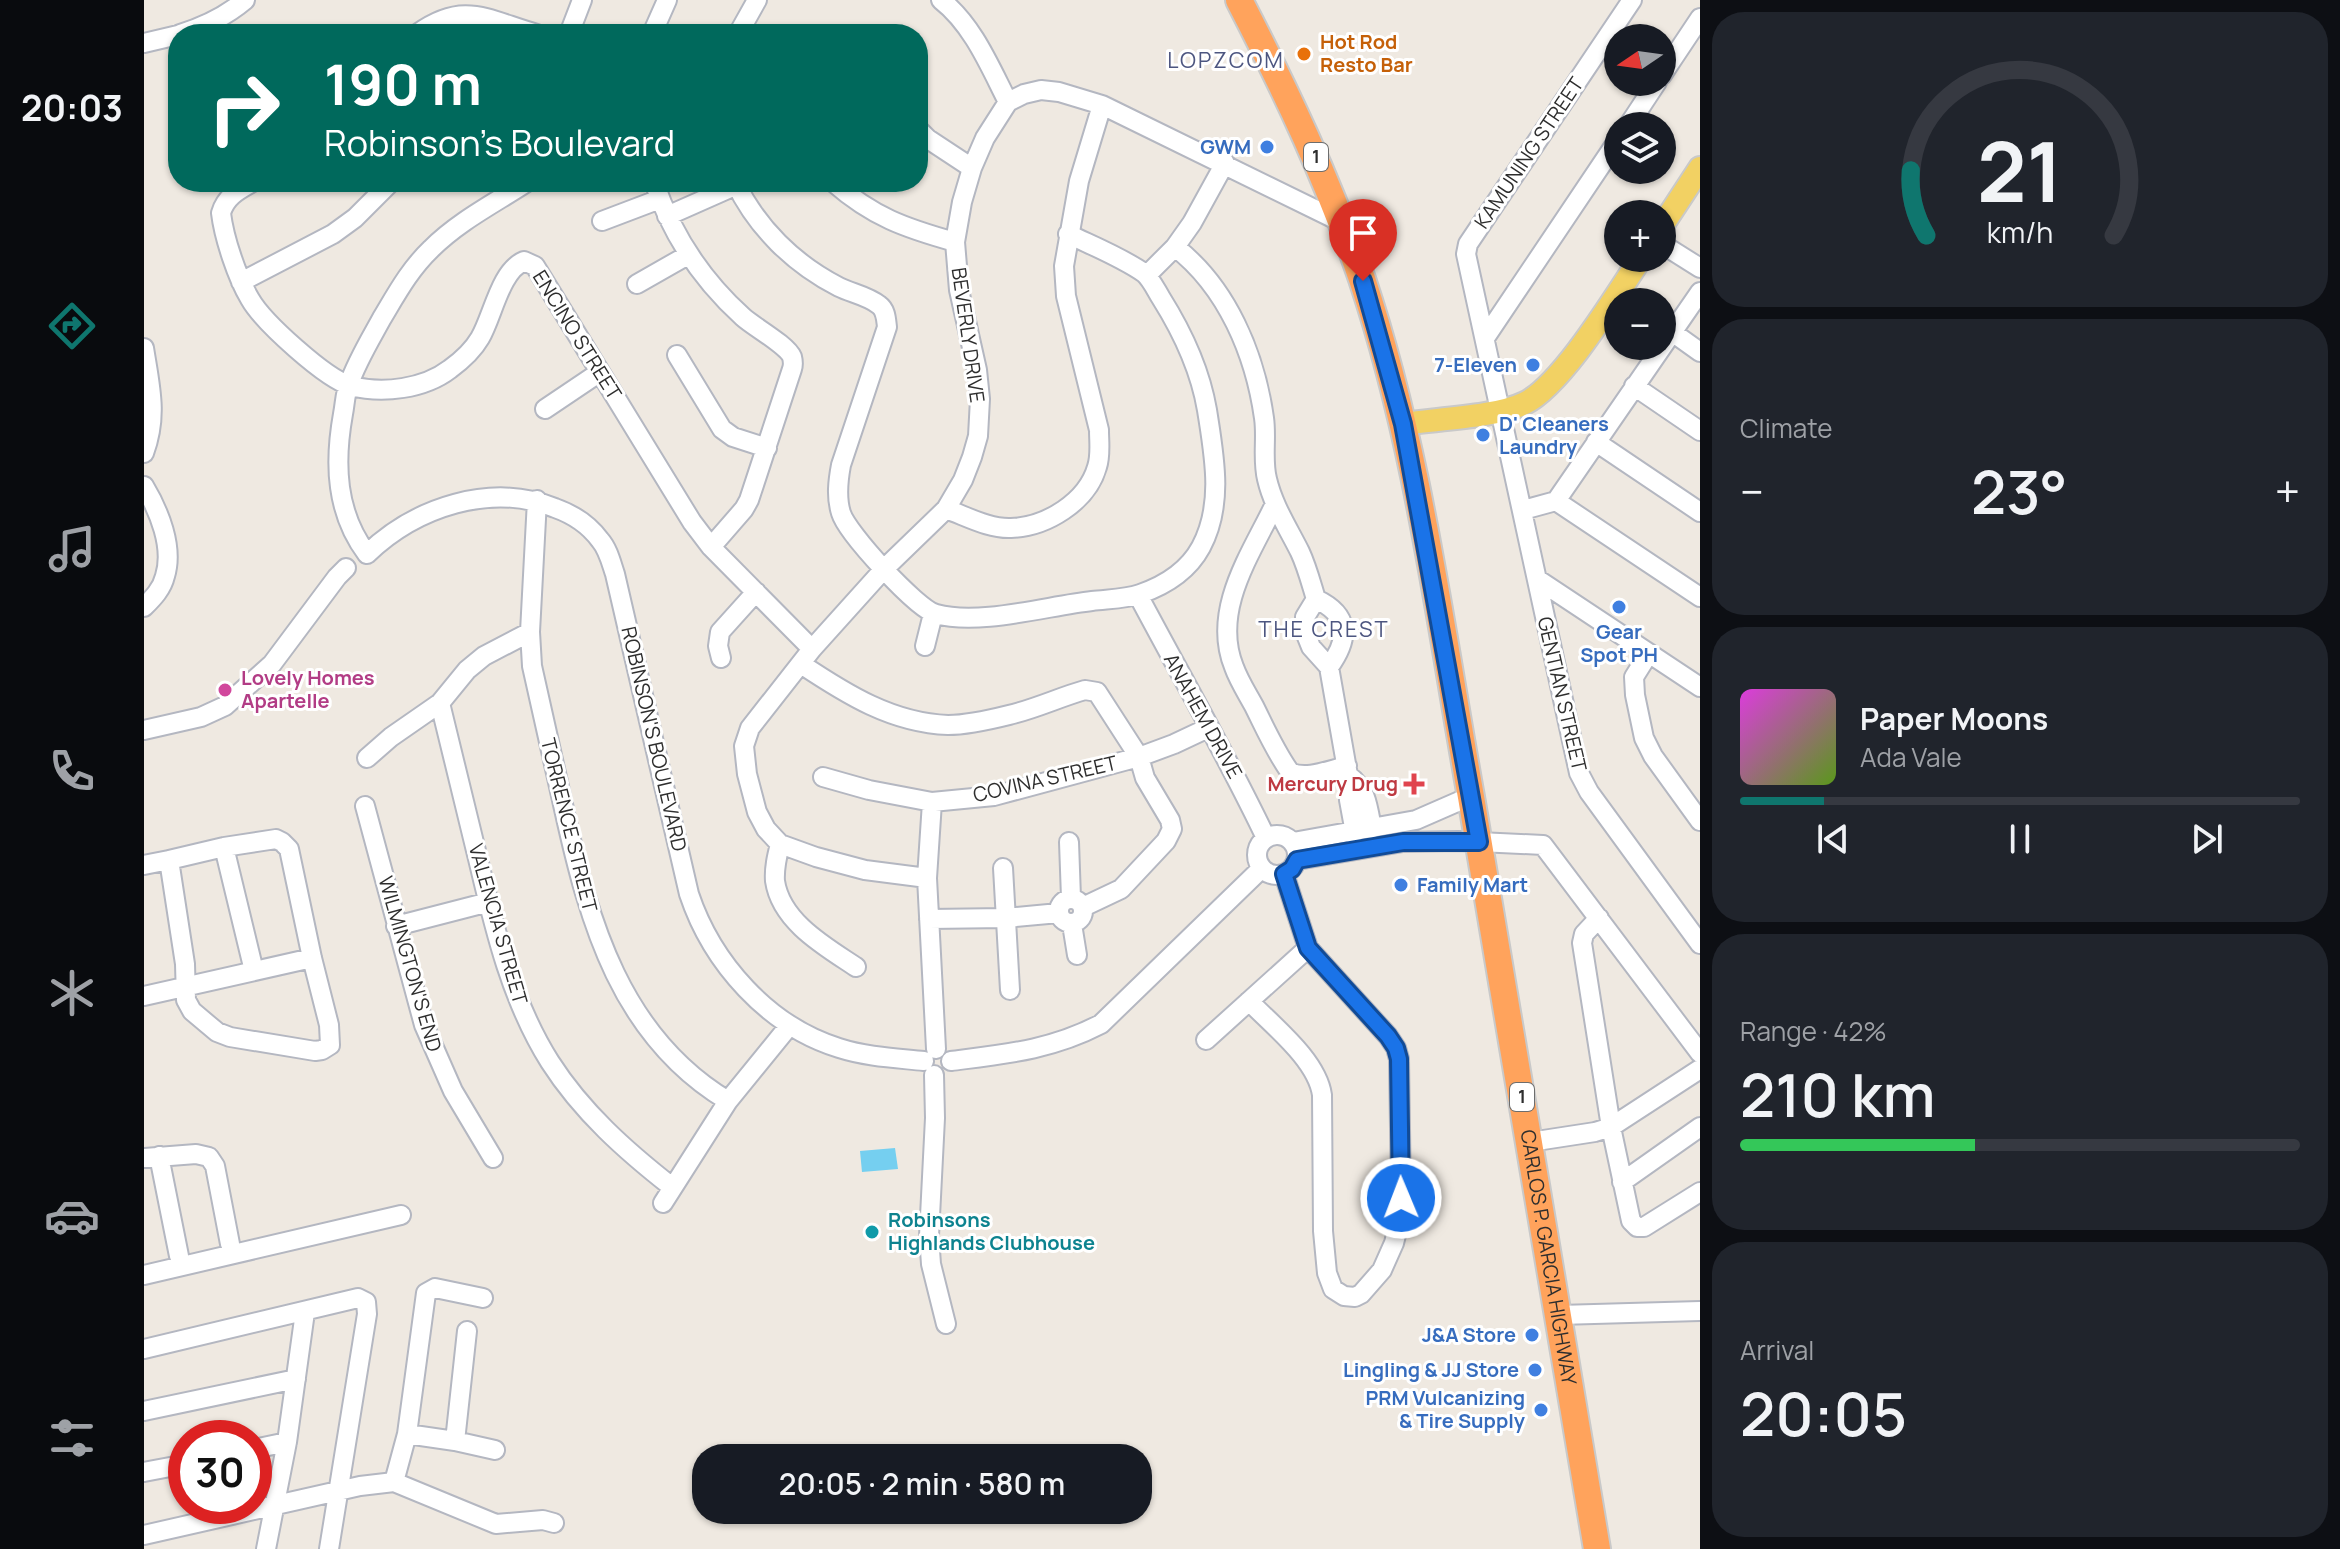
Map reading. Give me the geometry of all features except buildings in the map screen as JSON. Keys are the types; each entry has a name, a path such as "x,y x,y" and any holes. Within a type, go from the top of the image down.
{"highway":[{"name":"CARLOS P. GARCIA HIGHWAY","path":"1239,0 1305,132 1341,222 1363,281 1403,424 1479,842 1597,1549"}],"main road":[{"path":"1676,205 1700,168"},
{"path":"1403,424 1500,410 1526,402 1539,394 1555,377 1631,272"}],"street":[{"path":"207,24 245,0"},
{"path":"573,24 582,0"},
{"path":"656,24 667,0"},
{"path":"744,24 757,0"},
{"path":"941,0 953,9 967,27 1008,102 1041,90 1102,105 1341,222"},
{"name":"KAMUNING STREET","path":"1500,410 1466,248 1632,0"},
{"path":"430,24 468,13 496,24"},
{"path":"1676,54 1700,18"},
{"path":"144,43 168,37"},
{"name":"BEVERLY DRIVE","path":"780,844 766,829 757,812 747,774 744,746 750,728 806,656 884,569 946,509 972,457 978,436 980,399 977,370 959,290 955,242 972,168 985,138 1008,102"},
{"path":"946,509 994,526 1023,527 1077,501 1097,467 1099,430 1066,296 1064,266 1079,181 1102,105"},
{"path":"928,139 972,168"},
{"path":"1485,338 1604,161"},
{"path":"1147,275 1175,247 1192,223 1225,163"},
{"name":"ENCINO STREET","path":"239,192 224,204 221,213 241,282 250,301 271,326 348,385 376,389 403,388 427,382 449,370 479,340 506,278 514,267 524,261 535,266 692,522 711,547 756,592 806,656 863,703 893,715 950,725 1012,714 1092,690 1102,697 1139,757"},
{"path":"241,282 333,234 355,218 381,192"},
{"path":"348,385 406,277 433,247 510,192"},
{"path":"602,221 660,199 695,192"},
{"path":"741,192 780,246 814,272 876,303 884,312 887,327 841,465 838,482 841,513 847,526 884,569 933,614 994,616 1138,595 1172,580 1187,567 1201,547 1210,524 1215,500 1212,446 1200,377 1189,349 1147,275 1068,234"},
{"path":"845,192 901,227 955,242"},
{"path":"660,199 688,255 707,280 729,305 792,357 792,369 749,500 711,547"},
{"path":"1175,247 1212,286 1228,309 1252,362 1265,421 1266,475 1275,504 1302,557 1316,599 1335,609 1340,620 1342,646 1329,667"},
{"path":"1676,253 1700,268"},
{"path":"637,284 688,255"},
{"path":"1676,326 1700,292"},
{"path":"1676,335 1700,352"},
{"path":"144,348 153,408 151,432 144,453"},
{"path":"677,355 722,429 733,437 767,448"},
{"path":"1523,510 1556,501 1652,360"},
{"path":"545,409 600,372"},
{"name":"ROBINSON'S BOULEVARD","path":"348,385 339,433 337,470 348,523 367,554 395,531 446,506 505,496 537,500 568,513 601,540 615,574 689,894 697,916 729,970 789,1026 836,1048 867,1056 936,1061 1037,1049 1076,1036 1101,1024 1262,868"},
{"path":"1634,386 1700,431"},
{"name":"GENTIAN STREET","path":"1500,410 1582,781 1700,944"},
{"path":"1596,442 1700,512"},
{"path":"144,486 159,516 167,554 166,575 159,592 144,607"},
{"name":"TORRENCE STREET","path":"537,500 530,632 532,666 582,889 613,970 646,1029 691,1076 728,1101"},
{"path":"1556,501 1700,597"},
{"path":"1275,504 1236,584 1226,624 1228,646 1234,667 1290,772 1308,775 1348,771"},
{"path":"144,730 201,717 225,706 272,664 346,568"},
{"path":"1537,579 1700,687"},
{"path":"721,658 718,646 720,632 756,592"},
{"name":"ANAHEM DRIVE","path":"1138,595 1238,779 1266,838"},
{"path":"1316,599 1305,617 1305,632 1311,647 1329,667 1348,771 1366,796 1362,837"},
{"path":"925,646 933,614"},
{"path":"367,758 440,703 467,670 484,656 530,632"},
{"path":"1649,653 1636,672 1633,684 1644,738 1653,756 1700,821"},
{"name":"VALENCIA STREET","path":"440,703 489,902 517,998 551,1063 572,1093 668,1195 728,1101"},
{"name":"COVINA STREET","path":"823,777 932,802 994,796 1139,757 1208,728"},
{"path":"929,919 1006,918 1071,911 1121,889 1170,836 1172,829 1170,820 1150,790 1139,757"},
{"path":"1402,833 1471,796"},
{"path":"932,802 927,878 936,1061 929,1236 931,1264 946,1324"},
{"name":"WILMINGTON'S END","path":"365,806 424,1025 453,1091 493,1158"},
{"path":"1295,851 1362,837 1402,833 1545,846 1700,1053"},
{"path":"1274,835 1283,835 1295,851 1292,869 1284,874 1274,875 1262,868 1258,859 1258,850 1266,838 1274,835"},
{"path":"144,865 266,840 282,842 289,849 329,1025 328,1048 315,1051 230,1037 217,1032 188,1006 185,964 169,860"},
{"path":"1069,842 1071,911 1077,955"},
{"path":"856,967 818,942 793,916 779,895 775,873 780,844 865,870 927,878"},
{"path":"224,847 254,971"},
{"path":"1003,868 1010,990"},
{"path":"1249,1001 1317,1076 1320,1085 1323,1231 1327,1273 1333,1289 1349,1297 1361,1294 1382,1270 1394,1243 1401,1198 1399,1059 1388,1036 1308,948 1284,874"},
{"path":"396,926 489,902"},
{"path":"1599,918 1586,932 1582,943 1611,1127 1631,1221 1641,1228 1700,1192"},
{"path":"1206,1040 1308,948"},
{"path":"144,996 312,958"},
{"path":"728,1101 789,1026"},
{"path":"1530,1142 1611,1127 1700,1069"},
{"path":"1622,1182 1700,1127"},
{"path":"179,1256 151,1157 196,1154 209,1157 215,1166 230,1244"},
{"path":"144,1264 356,1215"},
{"path":"144,1275 401,1215"},
{"path":"394,1482 407,1434 426,1293 435,1288 483,1298"},
{"path":"144,1349 358,1298 366,1302 367,1314 329,1549"},
{"path":"1559,1315 1700,1311"},
{"path":"266,1549 287,1442 305,1312"},
{"path":"455,1441 467,1331"},
{"path":"144,1411 296,1379"},
{"path":"407,1434 495,1450"},
{"path":"272,1445 287,1442"},
{"path":"144,1472 168,1467"},
{"path":"144,1535 370,1484 394,1482 496,1524 543,1520 554,1523"}],"water":[{"path":"895,1148 898,1169 862,1172 860,1151"}],"place":[{"name":"Hot Rod Resto Bar","path":"1304,54"},
{"name":"GWM","path":"1267,147"},
{"name":"7-Eleven","path":"1533,365"},
{"name":"D' Cleaners Laundry","path":"1483,435"},
{"name":"Gear Spot PH","path":"1619,607"},
{"name":"Lovely Homes Apartelle","path":"225,690"},
{"name":"Mercury Drug","path":"1414,784"},
{"name":"Family Mart","path":"1401,885"},
{"name":"Robinsons Highlands Clubhouse","path":"872,1232"},
{"name":"J&A Store","path":"1532,1335"},
{"name":"Lingling & JJ Store","path":"1535,1370"},
{"name":"PRM Vulcanizing & Tire Supply","path":"1541,1410"}],"district":[{"name":"LOPZCOM","path":"1226,60"},
{"name":"THE CREST","path":"1324,629"}],"route":[{"path":"1363,281 1403,424 1479,842 1403,842 1297,860 1292,869 1284,874 1308,948 1396,1048 1399,1059 1401,1198"}]}
